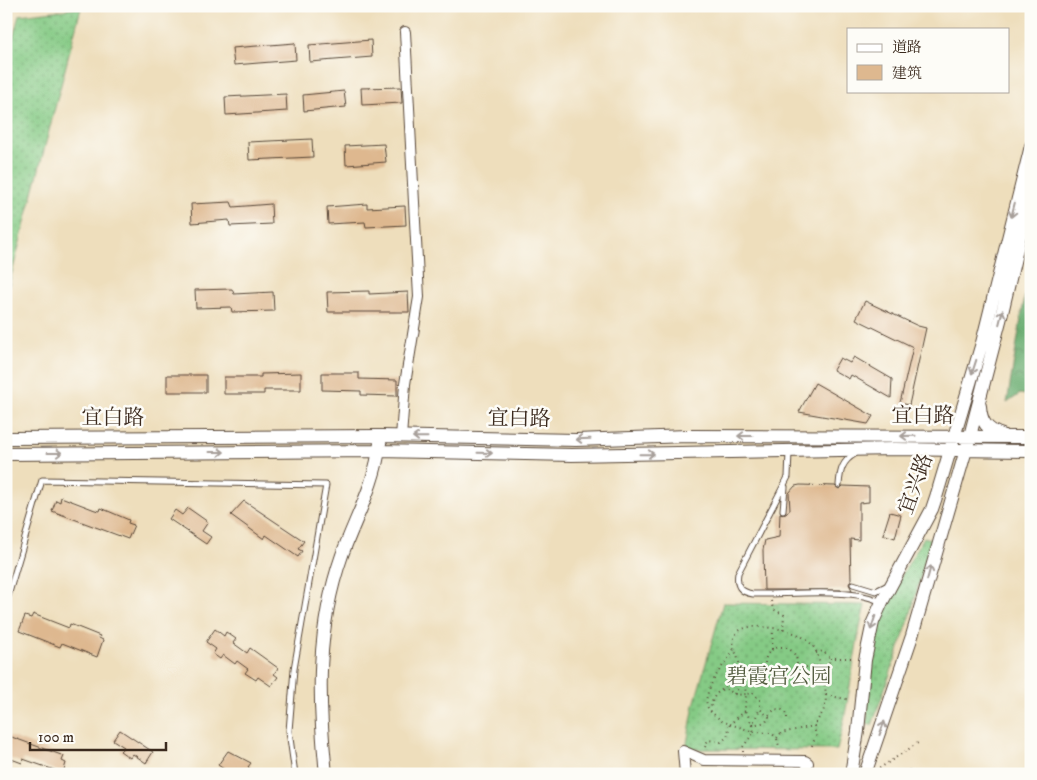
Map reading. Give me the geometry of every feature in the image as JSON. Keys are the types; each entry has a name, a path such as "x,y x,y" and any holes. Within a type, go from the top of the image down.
{"street":[{"path":"402,437 405,384 419,297 405,32"},
{"name":"宜兴路","path":"851,774 865,660 871,630 882,602 932,509 991,309 1011,219 1031,146"},
{"name":"宜兴路","path":"865,774 912,636 966,453 974,437 980,398 1031,190"},
{"path":"965,396 964,420 974,437 1009,451"},
{"path":"980,398 983,422 992,431 1009,437"},
{"name":"宜白路","path":"6,438 381,436 576,440 687,436 953,435 1031,437"},
{"path":"326,774 319,682 326,621 332,589 342,554 373,481 381,436"},
{"name":"宜白路","path":"6,454 379,451 572,455 867,449 966,453 1031,452"},
{"path":"939,487 966,453"},
{"path":"685,774 684,751 704,760 805,761 808,764 806,774"}],"lane":[{"path":"839,485 844,462 853,455 867,449"},
{"path":"789,450 788,477 755,538 737,579 738,586 746,593 770,595 848,594 873,597 882,602"},
{"path":"6,603 42,480 326,485 294,669 289,731 295,774"},
{"path":"783,510 785,484"},
{"path":"853,584 876,590 884,588 894,579"}],"path":[{"path":"770,595 771,606 784,615 783,630"},
{"path":"754,732 746,711 744,681 739,673 740,661 734,648 734,639 740,630 754,626 783,630 806,640 816,653 825,683 824,708 814,726 816,736 811,748"},
{"path":"772,649 773,628"},
{"path":"780,647 789,649 796,657 796,668 793,674 785,679 772,677 767,672 764,663 767,654 772,649 780,647"},
{"path":"734,648 709,687 706,701 711,712 722,721 730,724 754,732 771,733 777,738 779,746"},
{"path":"816,653 823,651 830,658 846,657 865,660"},
{"path":"825,683 830,658"},
{"path":"796,668 820,666"},
{"path":"711,712 711,701 715,694 725,688 739,673"},
{"path":"734,694 744,681"},
{"path":"725,688 734,694 753,693 760,700 760,709 752,725"},
{"path":"826,695 860,702"},
{"path":"760,709 769,716"},
{"path":"752,725 766,722 775,709 785,712 787,718"},
{"path":"705,747 708,740 716,742 725,741 730,724 746,711"},
{"path":"777,738 782,733 814,726"},
{"path":"742,760 743,747 754,732"},
{"path":"872,774 921,741"},
{"path":"884,774 911,770"}],"green space":[{"path":"81,8 6,294 6,65 19,15"},
{"path":"1031,258 1031,396 1020,394 1007,403"},
{"path":"924,537 931,539 909,620 872,725 867,723 868,694 876,637 893,590"},
{"name":"碧霞宫公园","path":"723,603 865,605 837,750 686,749 694,705"}],"building":[{"path":"371,40 372,57 310,62 309,45"},
{"path":"295,43 296,60 234,65 232,48"},
{"path":"401,87 402,103 362,105 361,88"},
{"path":"344,91 346,107 304,111 303,95"},
{"path":"286,94 287,111 226,115 225,97"},
{"path":"312,139 313,157 249,160 248,142"},
{"path":"384,144 386,162 346,165 345,146"},
{"path":"231,202 233,207 271,204 272,224 230,226 229,220 192,223 191,204"},
{"path":"367,204 367,208 405,206 406,225 366,227 365,222 328,224 327,207"},
{"path":"232,289 234,294 273,292 274,311 232,312 231,307 196,308 195,290"},
{"path":"369,291 369,294 408,292 409,312 328,312 327,292"},
{"path":"865,301 926,328 909,405 900,403 913,347 856,319"},
{"path":"854,357 892,379 891,398 851,375 849,379 833,370 840,358 850,363"},
{"path":"301,373 301,390 264,390 264,394 224,394 224,377 261,377 261,374"},
{"path":"322,373 359,373 359,379 397,380 397,396 361,395 361,391 322,390"},
{"path":"167,375 206,375 206,392 167,392"},
{"path":"815,383 873,416 868,424 799,412"},
{"path":"795,486 835,486 839,489 843,486 869,487 869,502 859,503 859,540 850,539 851,580 849,584 852,590 764,590 763,550 765,540 779,537 780,513 784,514 790,510 789,493"},
{"path":"61,497 95,510 100,511 101,508 129,520 128,523 134,525 128,539 52,511 56,500 60,502"},
{"path":"244,501 304,541 298,549 302,551 298,557 266,535 264,539 231,515"},
{"path":"188,508 208,522 202,531 211,537 206,544 169,519 175,510 182,515"},
{"path":"890,512 901,515 895,538 883,534"},
{"path":"33,614 69,628 70,624 100,636 99,638 103,640 97,657 62,643 60,647 19,631 25,616 31,618"},
{"path":"215,629 224,636 226,632 236,639 233,643 247,653 250,648 278,668 274,674 278,677 271,686 258,677 256,680 245,673 248,669 237,661 235,664 223,655 220,659 213,654 216,649 206,642"},
{"path":"120,730 153,752 146,763 133,754 130,758 120,751 124,747 113,740"},
{"path":"6,735 64,756 62,761 66,763 63,773 23,759 22,763 6,757"},
{"path":"228,751 251,763 248,767 257,774 231,774 218,765"}]}
